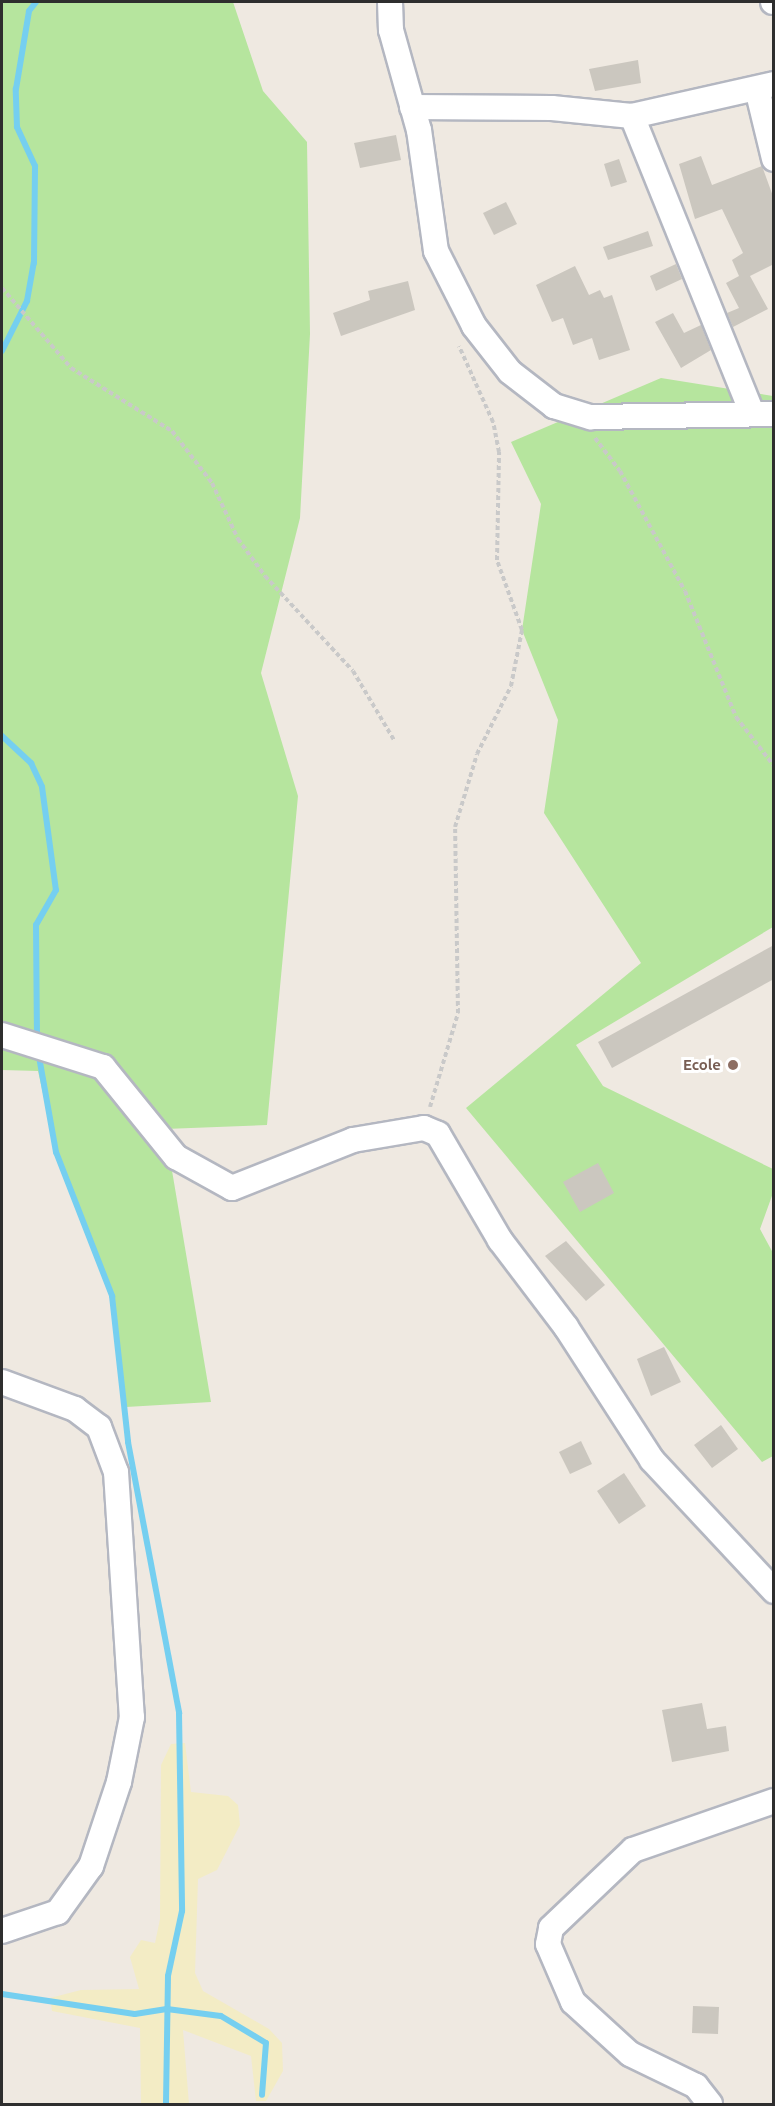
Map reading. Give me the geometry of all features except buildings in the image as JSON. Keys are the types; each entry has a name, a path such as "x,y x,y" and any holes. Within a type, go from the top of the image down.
{"street":[{"path":"390,2 391,30 412,107 436,250 474,326 510,372 554,406 591,417 762,412 632,116"},
{"path":"412,107 552,108 632,116 765,87 774,159"},
{"path":"2,1035 94,1061 176,1157 232,1188 353,1140 424,1128 450,1147 500,1240 566,1327 652,1460 774,1591"},
{"path":"2,1382 75,1409 99,1428 116,1472 132,1717 119,1782 91,1866 58,1912 2,1930"},
{"path":"710,2104 696,2086 630,2054 573,2002 548,1944 551,1928 633,1850 774,1801"}],"path":[{"path":"2,288 71,368 172,431 212,483 245,549 292,612 353,671 394,740"},
{"path":"424,1128 458,1013 455,827 477,754 511,686 522,630 497,560 499,452 493,422 456,338"},
{"path":"586,431 620,471 685,591 736,717 774,766"}],"green space":[{"path":"2,2 233,2 263,91 307,142 310,334 300,518 261,673 298,796 267,1125 165,1129 211,1402 126,1407 112,1296 56,1152 38,1071 2,1070"},
{"path":"661,378 773,396 773,927 576,1045 603,1086 773,1169 773,1193 760,1229 773,1253 773,1456 762,1462 466,1108 641,963 544,813 558,720 522,630 541,504 511,442"}],"sand":[{"path":"185,1743 191,1792 228,1796 238,1805 240,1825 217,1870 198,1879 195,1973 203,1991 269,2029 282,2043 283,2071 266,2101 256,2101 251,2056 183,2030 189,2104 141,2104 140,2028 52,2011 50,1998 81,1990 139,1989 130,1957 141,1940 155,1943 160,1919 161,1765 171,1744"}],"waterway":[{"path":"2,351 27,301 34,263 35,166 17,127 16,89 29,11 36,2"},
{"path":"2,736 31,763 42,787 56,890 36,925 37,1041"},
{"path":"38,1051 56,1152 112,1296 128,1442 179,1713 182,1911 168,1976 166,2104"},
{"path":"2,1994 135,2014 167,2009 221,2016 266,2043 262,2095"}],"place":[{"name":"Ecole","path":"733,1065"}]}
